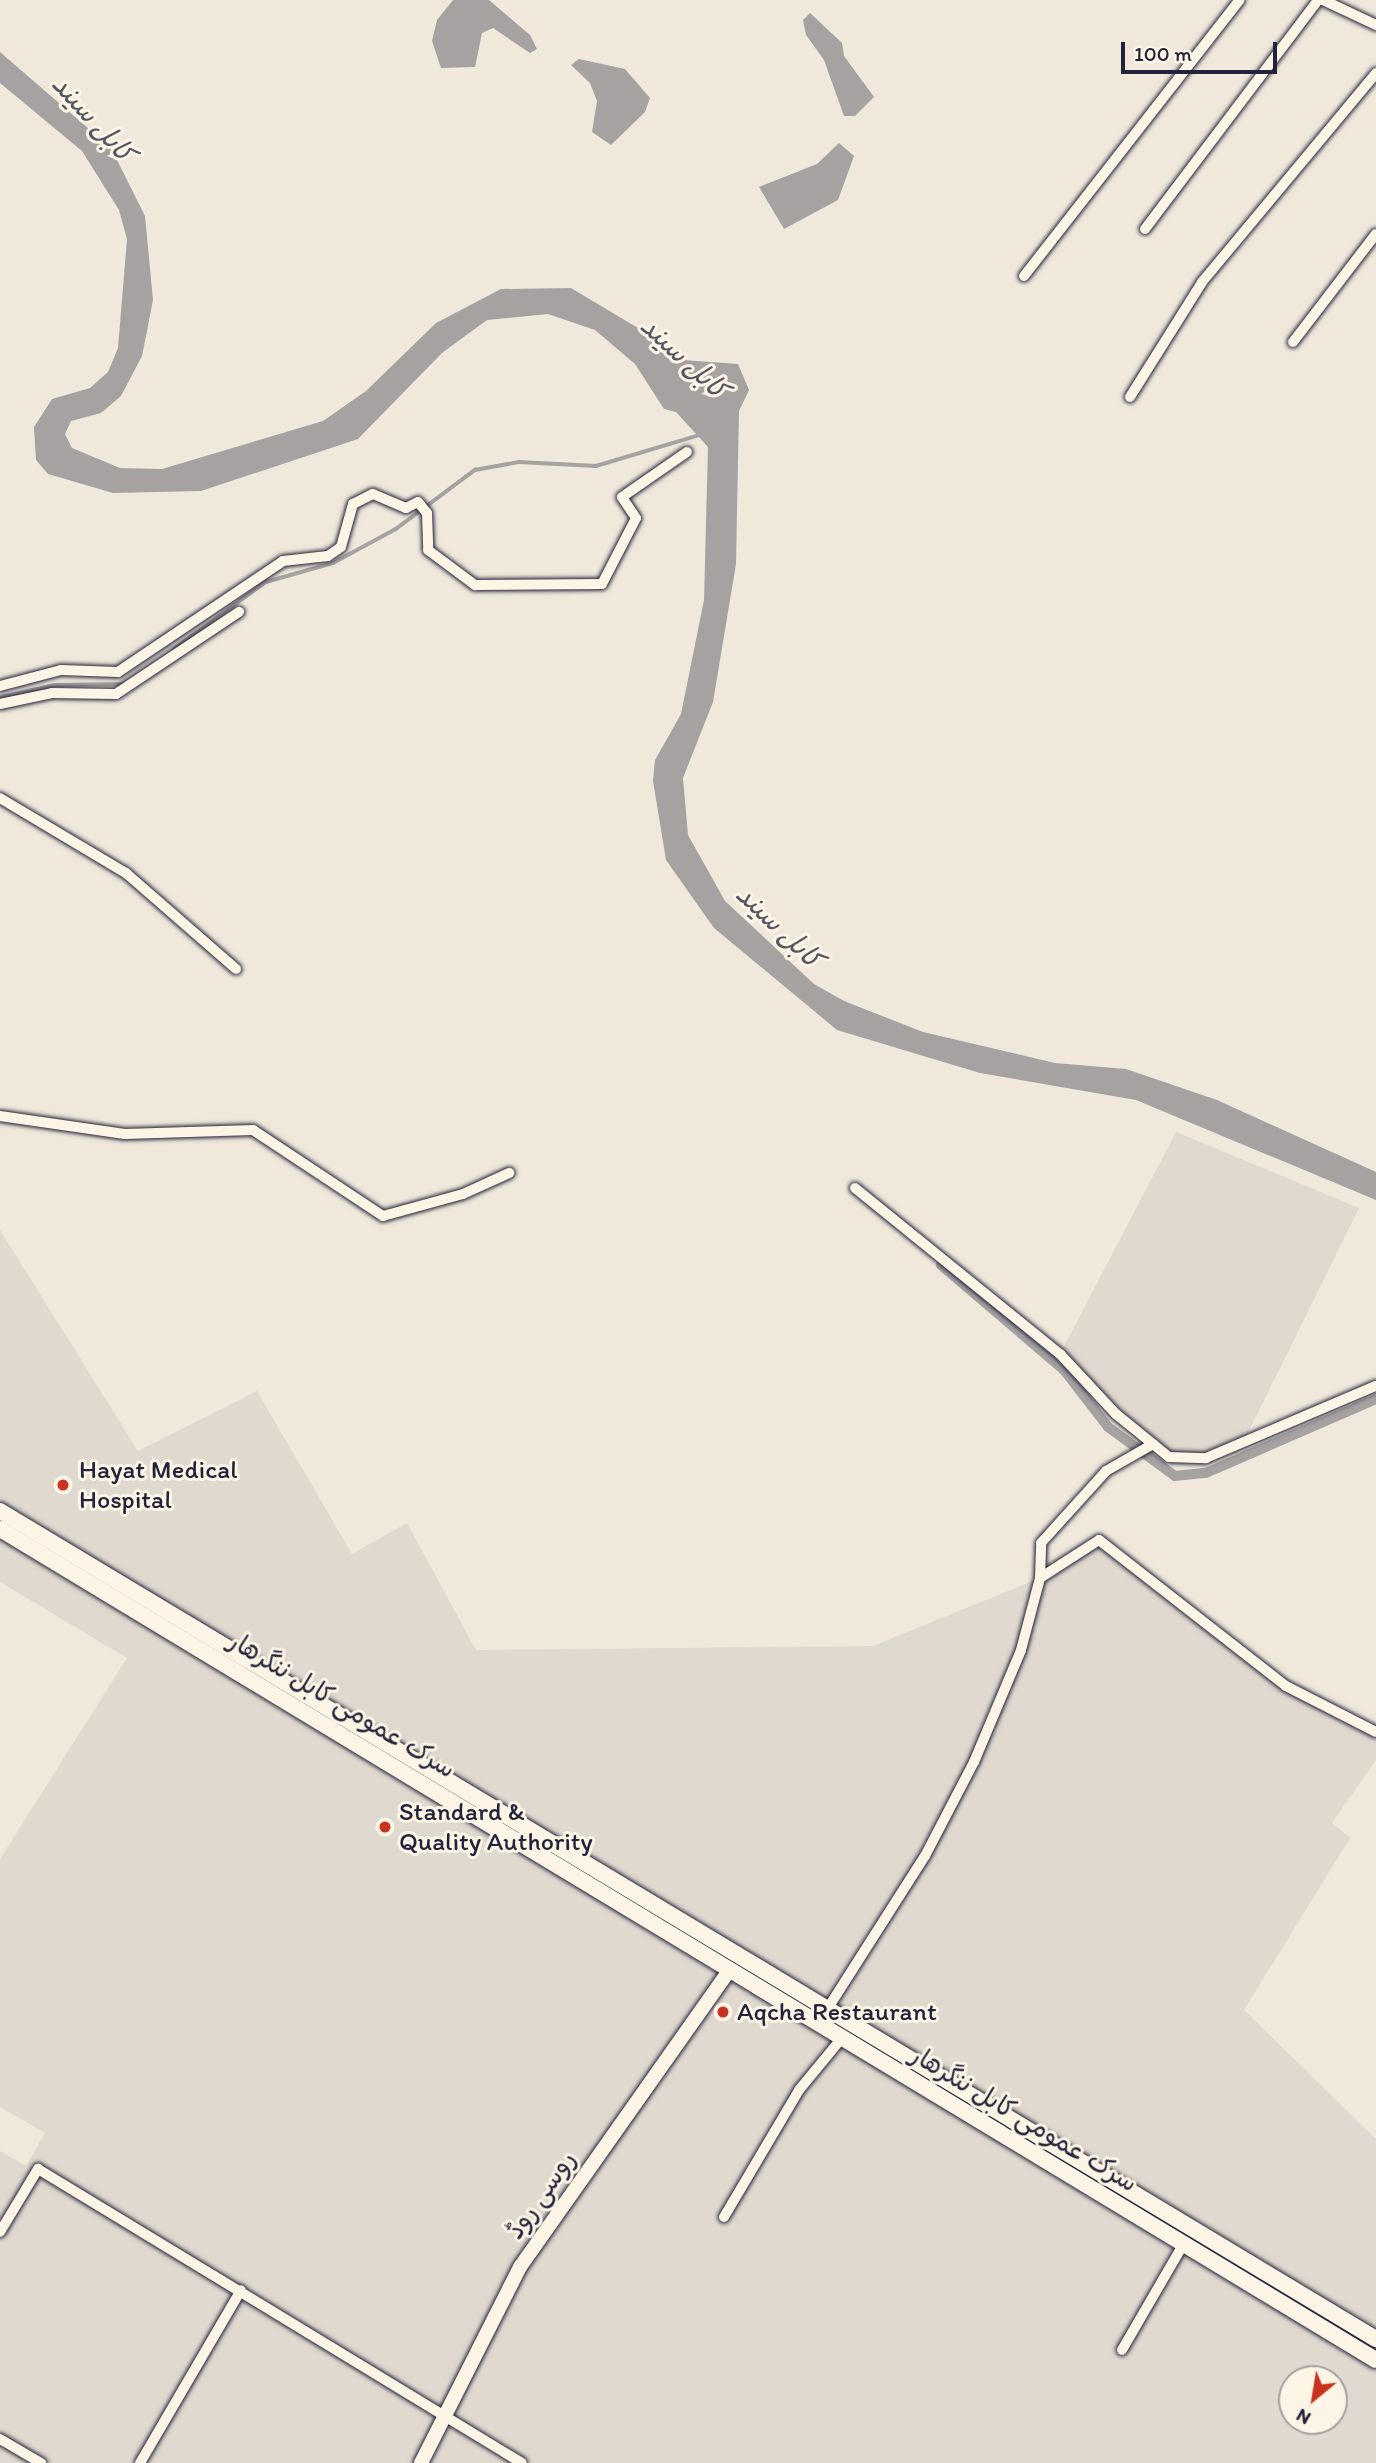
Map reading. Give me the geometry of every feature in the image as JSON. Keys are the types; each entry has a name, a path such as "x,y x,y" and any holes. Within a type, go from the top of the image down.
{"highway":[{"name":"سرک عمومی کابل ننگرهار","path":"0,1511 126,1595 729,1971 1376,2360"},
{"name":"سرک عمومی کابل ننگرهار","path":"0,1529 126,1595 828,2008 1376,2339"},
{"path":"1047,2161 1056,2145"}],"main road":[{"name":"روسی روڈ","path":"421,2463 448,2416 520,2267 729,1971"}],"street":[{"path":"1024,276 1240,0"},
{"path":"1144,229 1320,0 1376,25"},
{"path":"1130,397 1202,282 1376,73"},
{"path":"1293,342 1376,234"},
{"path":"0,686 61,670 118,672 283,561 328,556 341,547 353,504 373,494 406,508 418,502 427,513 428,550 475,584 603,584 636,518 622,497 687,452"},
{"path":"0,704 52,693 116,694 239,612"},
{"path":"0,798 126,873 236,969"},
{"path":"0,1116 125,1134 253,1130 383,1216 509,1173"},
{"path":"855,1188 1060,1354 1169,1457 1206,1458 1376,1386"},
{"path":"828,2008 925,1856 968,1774 1021,1650 1040,1578 1037,1564 1041,1544 1084,1491 1153,1444"},
{"path":"1040,1578 1099,1540 1286,1686 1376,1732"},
{"path":"724,2217 799,2091 841,2039"},
{"path":"0,2232 38,2169 522,2463"},
{"path":"1122,2350 1184,2243"},
{"path":"140,2463 241,2290"},
{"path":"0,2439 41,2463"}],"shaded area":[{"path":"453,0 489,0 530,35 537,49 530,53 493,28 482,33 475,67 441,68 432,41 437,20"},
{"path":"810,13 842,43 844,56 874,97 855,116 844,116 824,60 806,35 803,20"},
{"path":"0,52 111,148 145,216 153,300 142,356 121,396 101,413 71,421 65,434 72,448 120,468 162,469 323,421 366,391 436,323 501,289 571,288 638,328 669,359 738,364 749,390 739,411 736,564 713,702 683,778 688,835 725,901 814,984 844,1001 923,1032 1055,1063 1126,1069 1217,1100 1376,1172 1376,1200 1136,1100 980,1073 837,1030 714,928 666,860 653,781 655,760 681,714 704,600 708,447 676,412 664,409 635,364 595,330 548,314 487,320 442,353 358,439 201,491 113,493 48,474 36,460 34,427 52,399 90,388 108,372 118,348 127,239 119,210 82,151 0,83"},
{"path":"579,59 625,69 650,98 645,112 611,145 592,132 597,101 590,83 571,65"},
{"path":"839,143 854,156 838,200 784,229 759,187 817,164"},
{"path":"1176,1132 1359,1208 1243,1443 1206,1458 1169,1457 1060,1354"},
{"path":"0,1230 138,1451 257,1391 352,1554 407,1523 476,1650 873,1646 1040,1578 1091,1540 1256,1664 1376,1732 1376,1760 1332,1823 1350,1838 1244,2010 1376,2139 1376,2463 0,2463 0,2151 26,2166 45,2133 0,2107 0,1859 127,1658 0,1582"}],"waterway":[{"path":"174,649 266,582 333,563 396,529 475,470 519,462 596,466 700,435"},
{"path":"0,697 55,685 125,684"},
{"path":"941,1265 1064,1370 1108,1427 1175,1476 1206,1473 1376,1399"}],"place":[{"name":"Hayat Medical Hospital","path":"63,1485"},
{"name":"Standard & Quality Authority","path":"385,1827"},
{"name":"Aqcha Restaurant","path":"723,2012"}],"water label":[{"name":"کابل سيند","path":"94,118"},
{"name":"کابل سيند","path":"685,357"},
{"name":"کابل سيند","path":"780,926"}]}
